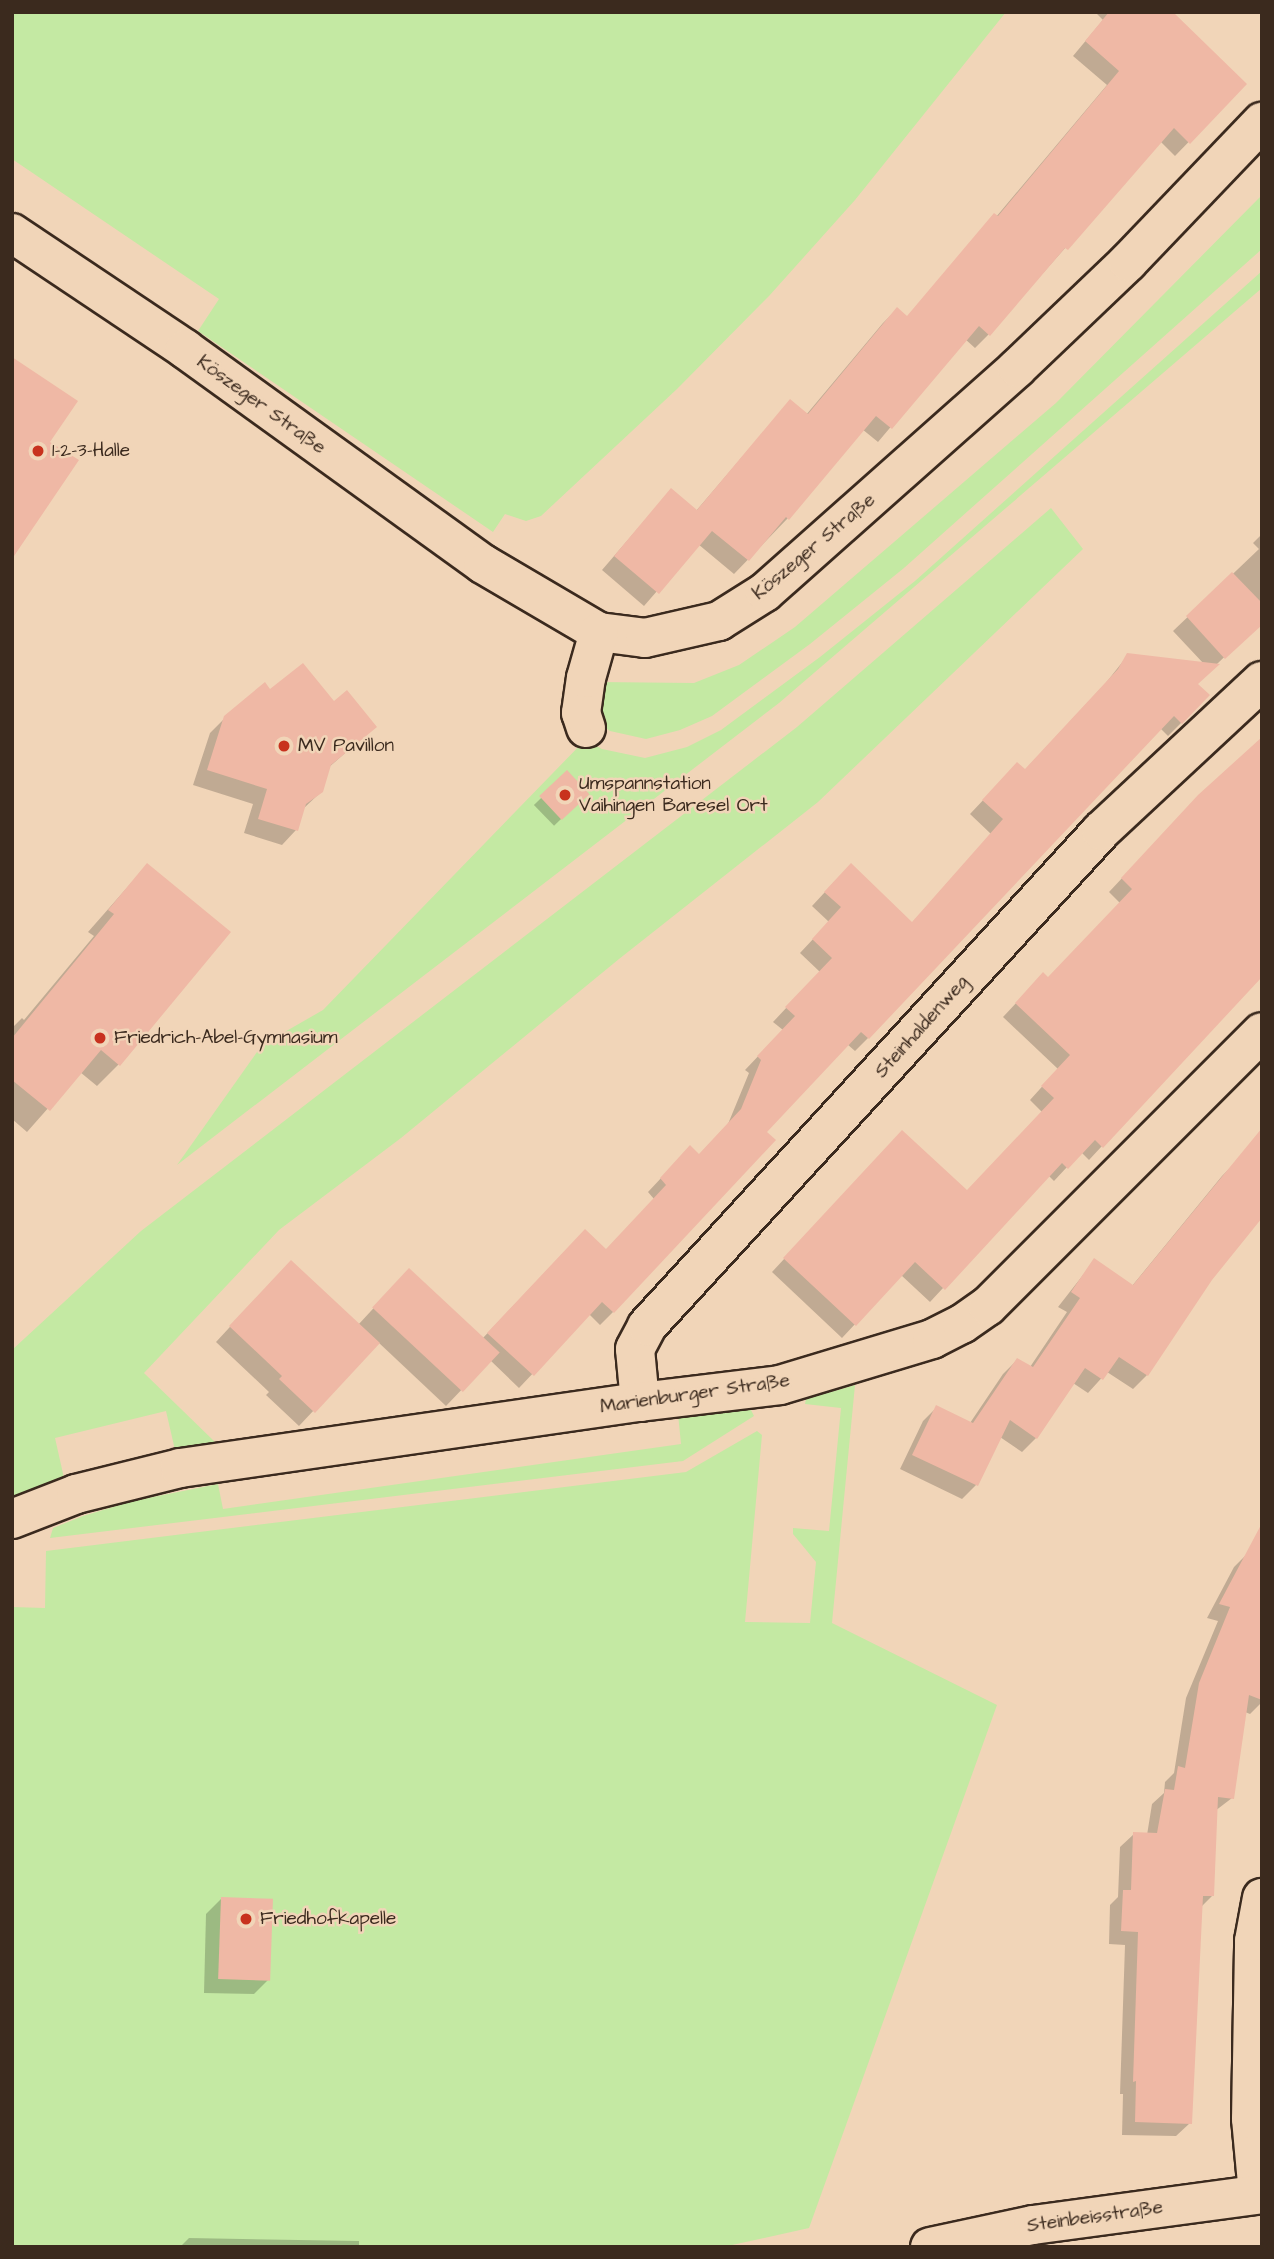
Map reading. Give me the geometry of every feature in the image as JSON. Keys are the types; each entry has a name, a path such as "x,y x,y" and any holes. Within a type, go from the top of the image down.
{"street":[{"name":"Köszeger Straße","path":"12,233 185,349 440,536 599,632 645,638 719,621 765,592 1017,368 1128,261 1262,122"},
{"path":"586,728 581,713 586,678 599,632"},
{"name":"Steinhaldenweg","path":"640,1402 635,1349 647,1326 1101,831 1262,681"},
{"name":"Marienburger Straße","path":"12,1520 76,1494 180,1468 640,1402 780,1385 932,1339 962,1325 988,1306 1262,1032"},
{"path":"1260,2194 1251,2119 1254,1941 1262,1898"},
{"name":"Steinbeisstraße","path":"930,2247 1033,2225 1260,2194"}],"green space":[{"path":"12,12 1006,12 855,200 769,296 677,389 541,516 526,521 505,514 493,532 198,331 219,299 12,159"},
{"path":"1262,195 1262,249 904,568 810,644 712,716 680,730 646,739 610,731 596,721 597,682 694,683 739,665 795,627 1056,403"},
{"path":"1262,271 1262,288 779,703 177,1165 262,1045 323,1010 585,740 602,749 645,758 687,747 721,730 820,657 915,581"},
{"path":"1051,508 1083,549 818,802 619,959 401,1138 279,1230 144,1373 215,1442 175,1450 166,1411 55,1438 64,1478 12,1501 12,1350 141,1231 797,727"},
{"path":"855,1385 832,1623 997,1705 809,2228 723,2247 12,2247 12,1607 45,1608 46,1551 686,1472 757,1431 762,1435 745,1622 810,1623 816,1562 793,1534 793,1528 829,1531 841,1408 805,1404 806,1399"},
{"path":"737,1407 751,1410 754,1416 683,1461 50,1538 53,1528 83,1516 133,1501 218,1484 223,1509 681,1444 678,1414"}],"building":[{"path":"1109,12 1173,12 1247,84 1190,144 1174,128 1068,250 1065,248 990,336 979,326 892,429 876,416 789,520 786,517 749,561 712,531 659,594 614,556 671,488 697,510 790,399 808,414 897,307 907,316 994,213 998,216 1119,71 1085,41"},
{"name":"1-2-3-Halle","path":"12,357 78,401 50,442 79,460 12,559"},
{"path":"1232,572 1262,603 1262,625 1225,659 1186,616"},
{"path":"1127,653 1220,664 1198,684 1210,695 1182,724 1174,716 869,1039 861,1032 767,1132 776,1140 614,1313 602,1302 534,1376 487,1333 585,1229 606,1249 666,1185 660,1178 690,1145 699,1154 741,1109 761,1060 757,1056 795,1016 785,1007 832,958 812,939 841,907 824,892 851,863 912,922 1003,819 982,800 1017,762 1025,769 1118,669"},
{"name":"MV Pavillon","path":"303,663 334,701 347,690 377,727 331,765 323,792 306,804 298,831 258,819 267,789 207,770 224,716 265,682 270,689"},
{"path":"1262,737 1262,977 1103,1148 1095,1140 1068,1169 1062,1163 945,1290 915,1262 856,1326 783,1258 902,1130 967,1190 1054,1098 1041,1086 1070,1055 1015,1003 1043,972 1048,977 1132,889 1121,878 1198,795"},
{"name":"Umspannstation Vaihingen Baresel Ort","path":"567,770 590,794 562,820 539,796"},
{"path":"147,863 231,932 120,1066 101,1050 50,1111 12,1080 12,1038 114,914 108,910"},
{"path":"1262,1128 1262,1218 1212,1280 1148,1376 1119,1357 1103,1380 1085,1368 1037,1439 1010,1420 978,1486 912,1455 936,1405 973,1423 1017,1358 1033,1367 1080,1298 1071,1292 1094,1258 1133,1285"},
{"path":"291,1260 380,1343 315,1413 279,1379 282,1376 229,1326"},
{"path":"409,1268 500,1353 463,1392 372,1307"},
{"path":"1262,1523 1262,1700 1249,1695 1234,1799 1218,1797 1214,1896 1203,1896 1192,2124 1135,2122 1136,2081 1133,2082 1138,1932 1121,1931 1123,1890 1131,1890 1133,1832 1157,1833 1165,1789 1174,1790 1178,1766 1185,1768 1199,1683 1230,1607 1219,1604"},
{"name":"Friedhofkapelle","path":"221,1897 273,1899 270,1981 218,1979"}],"place":[{"name":"1-2-3-Halle","path":"38,451"},
{"name":"MV Pavillon","path":"284,746"},
{"name":"Umspannstation Vaihingen Baresel Ort","path":"565,795"},
{"name":"Friedrich-Abel-Gymnasium","path":"100,1038"},
{"name":"Friedhofkapelle","path":"246,1919"}]}
